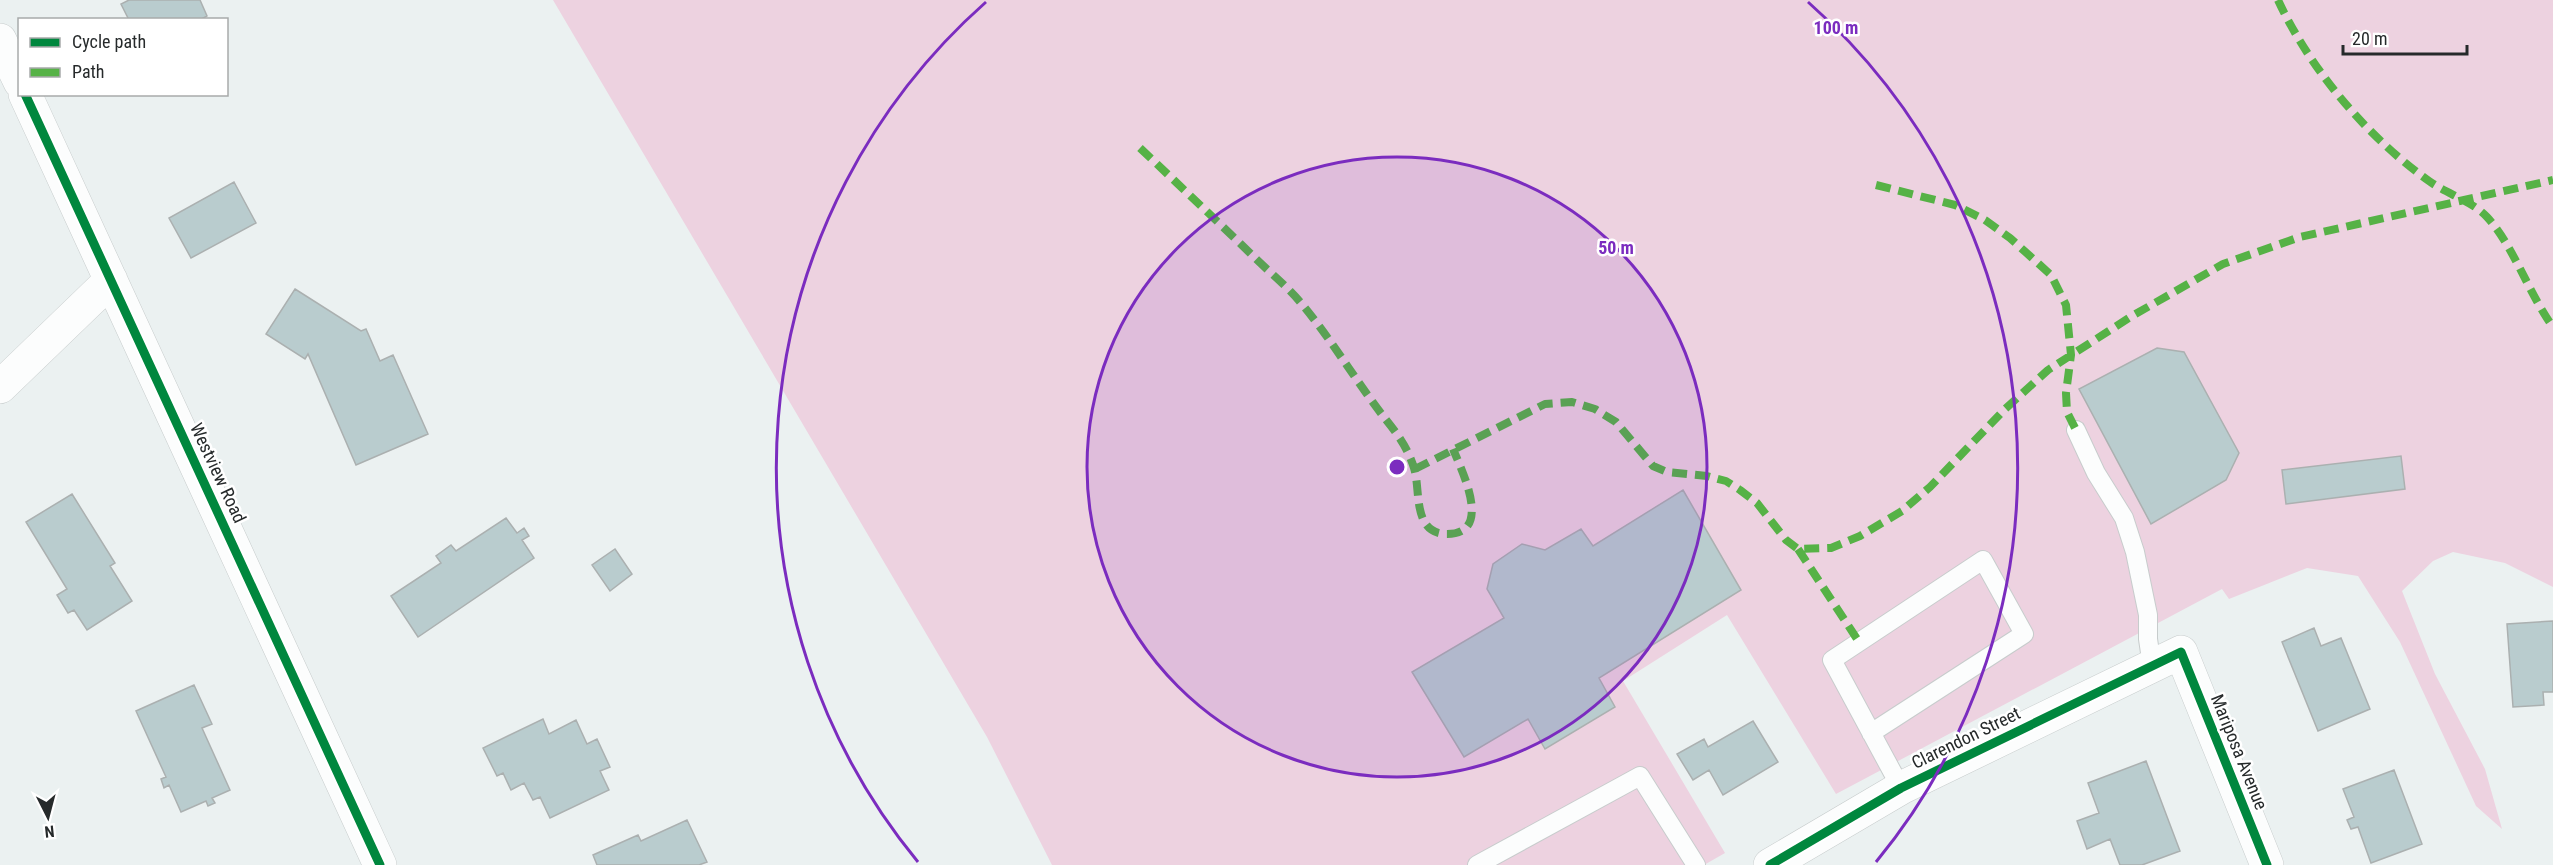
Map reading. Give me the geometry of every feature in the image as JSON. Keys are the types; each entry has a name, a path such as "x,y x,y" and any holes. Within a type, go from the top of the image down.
{"street":[{"path":"0,40 18,78"},
{"name":"Westview Road","path":"26,96 380,865"},
{"path":"0,387 111,280"},
{"name":"Clarendon Street","path":"1778,863 1901,788 2167,658"},
{"name":"Mariposa Avenue","path":"2167,658 2267,865"}],"lane":[{"path":"2076,430 2096,473 2124,518 2135,552 2148,615 2148,639 2167,658"},
{"path":"1871,733 2024,634 1983,560 1832,660 1871,733 1901,788"},
{"path":"1477,865 1640,776 1696,865"}],"shaded area":[{"path":"553,0 2553,0 2553,587 2505,563 2453,552 2433,561 2402,591 2435,674 2485,769 2502,829 2476,806 2400,642 2358,576 2307,568 2229,599 2222,589 1836,794 1727,615 1623,681 1725,853 1704,865 1052,865 987,737"}],"building":[{"path":"129,0 200,0 207,16 204,18 128,18 121,4"},
{"path":"234,182 256,223 191,258 169,218"},
{"path":"295,289 361,331 366,329 380,361 393,355 428,434 356,465 308,354 305,359 266,334"},
{"path":"2157,348 2184,352 2239,453 2226,480 2151,524 2079,389"},
{"path":"2401,456 2405,489 2286,504 2282,470"},
{"path":"1683,490 1741,590 1599,678 1615,707 1545,749 1528,719 1464,757 1412,672 1504,618 1487,589 1493,564 1522,544 1545,550 1581,529 1593,546"},
{"path":"72,494 115,563 110,566 132,601 87,630 74,610 68,613 57,595 67,589 26,522"},
{"path":"506,518 517,533 524,528 529,536 522,540 534,558 418,637 391,596 441,563 436,556 451,545 456,551"},
{"path":"615,549 632,574 610,591 592,565"},
{"path":"2553,621 2553,692 2543,692 2544,705 2513,707 2507,624"},
{"path":"2314,628 2321,646 2341,638 2370,709 2318,731 2282,642"},
{"path":"194,685 212,724 202,728 230,790 212,798 215,803 208,806 206,801 181,812 169,785 164,788 161,779 166,777 136,711"},
{"path":"543,719 549,734 576,720 587,744 597,739 610,767 600,771 609,790 550,818 540,797 533,800 524,783 511,790 503,773 497,776 483,748"},
{"path":"1753,721 1778,762 1723,795 1709,770 1693,780 1677,754 1704,739 1708,747"},
{"path":"2146,761 2180,851 2142,865 2120,865 2110,839 2087,849 2077,821 2099,813 2088,783"},
{"path":"2394,770 2422,844 2371,863 2358,827 2351,829 2347,820 2354,817 2343,789"},
{"path":"687,820 707,862 699,865 597,865 593,855 638,835 641,841"}],"marked path":[{"path":"2278,0 2291,26 2323,76 2362,122 2383,143 2429,181 2474,206 2487,217 2505,241 2553,327"},
{"path":"1140,148 1284,285 1312,317 1406,449 1414,468 1423,518 1435,532 1446,534 1460,532 1469,524 1472,513 1467,486 1453,449"},
{"path":"1415,469 1545,404 1572,402 1595,409 1616,422 1653,466 1667,472 1707,476 1726,481 1740,490 1757,503 1786,540 1798,549 1831,548 1860,536 1902,511 1930,487 2005,409 2048,370 2132,316 2223,264 2300,237 2553,180"},
{"path":"1876,185 1955,205 1985,220 2010,238 2051,275 2066,305 2071,355 2066,393 2067,412 2076,430"},
{"path":"1798,549 1859,642"}],"cycle path":[{"path":"26,96 380,865"},
{"path":"1770,865 1901,788 2181,652 2267,865"}]}
